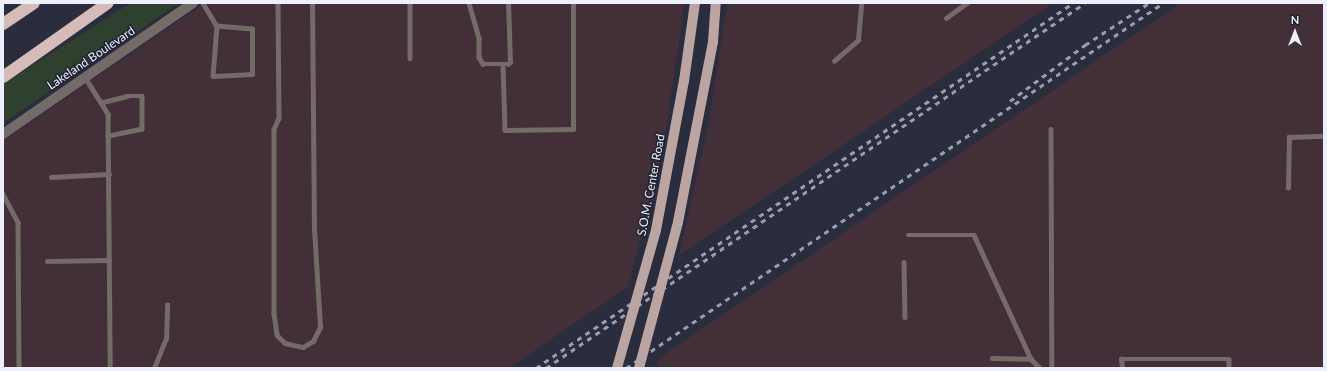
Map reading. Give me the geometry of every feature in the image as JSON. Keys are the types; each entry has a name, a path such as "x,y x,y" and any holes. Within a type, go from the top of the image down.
{"highway":[{"path":"3,24 34,3"},
{"path":"3,77 108,3"}],"main road":[{"name":"S.O.M. Center Road","path":"617,368 656,230 684,81 695,3"},
{"path":"638,368 678,222 713,42 716,3"}],"street":[{"name":"Lakeland Boulevard","path":"3,134 194,3"}],"lane":[{"path":"203,3 217,26 213,76 252,74 252,29 217,26"},
{"path":"278,3 279,118 274,129 274,307 276,335 285,344 303,346 313,341 320,327 314,236 312,3"},
{"path":"410,3 410,58"},
{"path":"469,3 479,39 480,61 483,64 503,64 510,62 508,3"},
{"path":"503,64 505,130 573,130 573,3"},
{"path":"834,61 858,40 861,3"},
{"path":"946,18 967,3"},
{"path":"85,78 103,102 108,114 110,368"},
{"path":"103,102 127,96 142,96 142,129 108,136"},
{"path":"1051,129 1052,368"},
{"path":"1288,188 1289,137 1324,136"},
{"path":"51,177 108,174"},
{"path":"3,194 18,222 19,368"},
{"path":"908,235 974,235 1031,359 1040,368"},
{"path":"46,261 109,260"},
{"path":"904,262 905,317"},
{"path":"154,368 166,338 167,305"},
{"path":"992,358 1031,359"},
{"path":"1122,368 1121,359 1229,359 1230,368"}],"shaded area":[{"path":"205,3 685,3 662,155 628,287 509,368 3,368 3,141"},
{"path":"727,3 1053,3 679,256 709,121"},
{"path":"1181,3 1324,3 1324,368 657,368 659,358"}],"green space":[{"path":"131,3 179,3 3,123 3,84"}],"railway":[{"path":"536,368 1073,3"},
{"path":"546,368 1085,3"},
{"path":"1010,101 1085,45 1149,3"},
{"path":"626,368 1163,3"}]}
